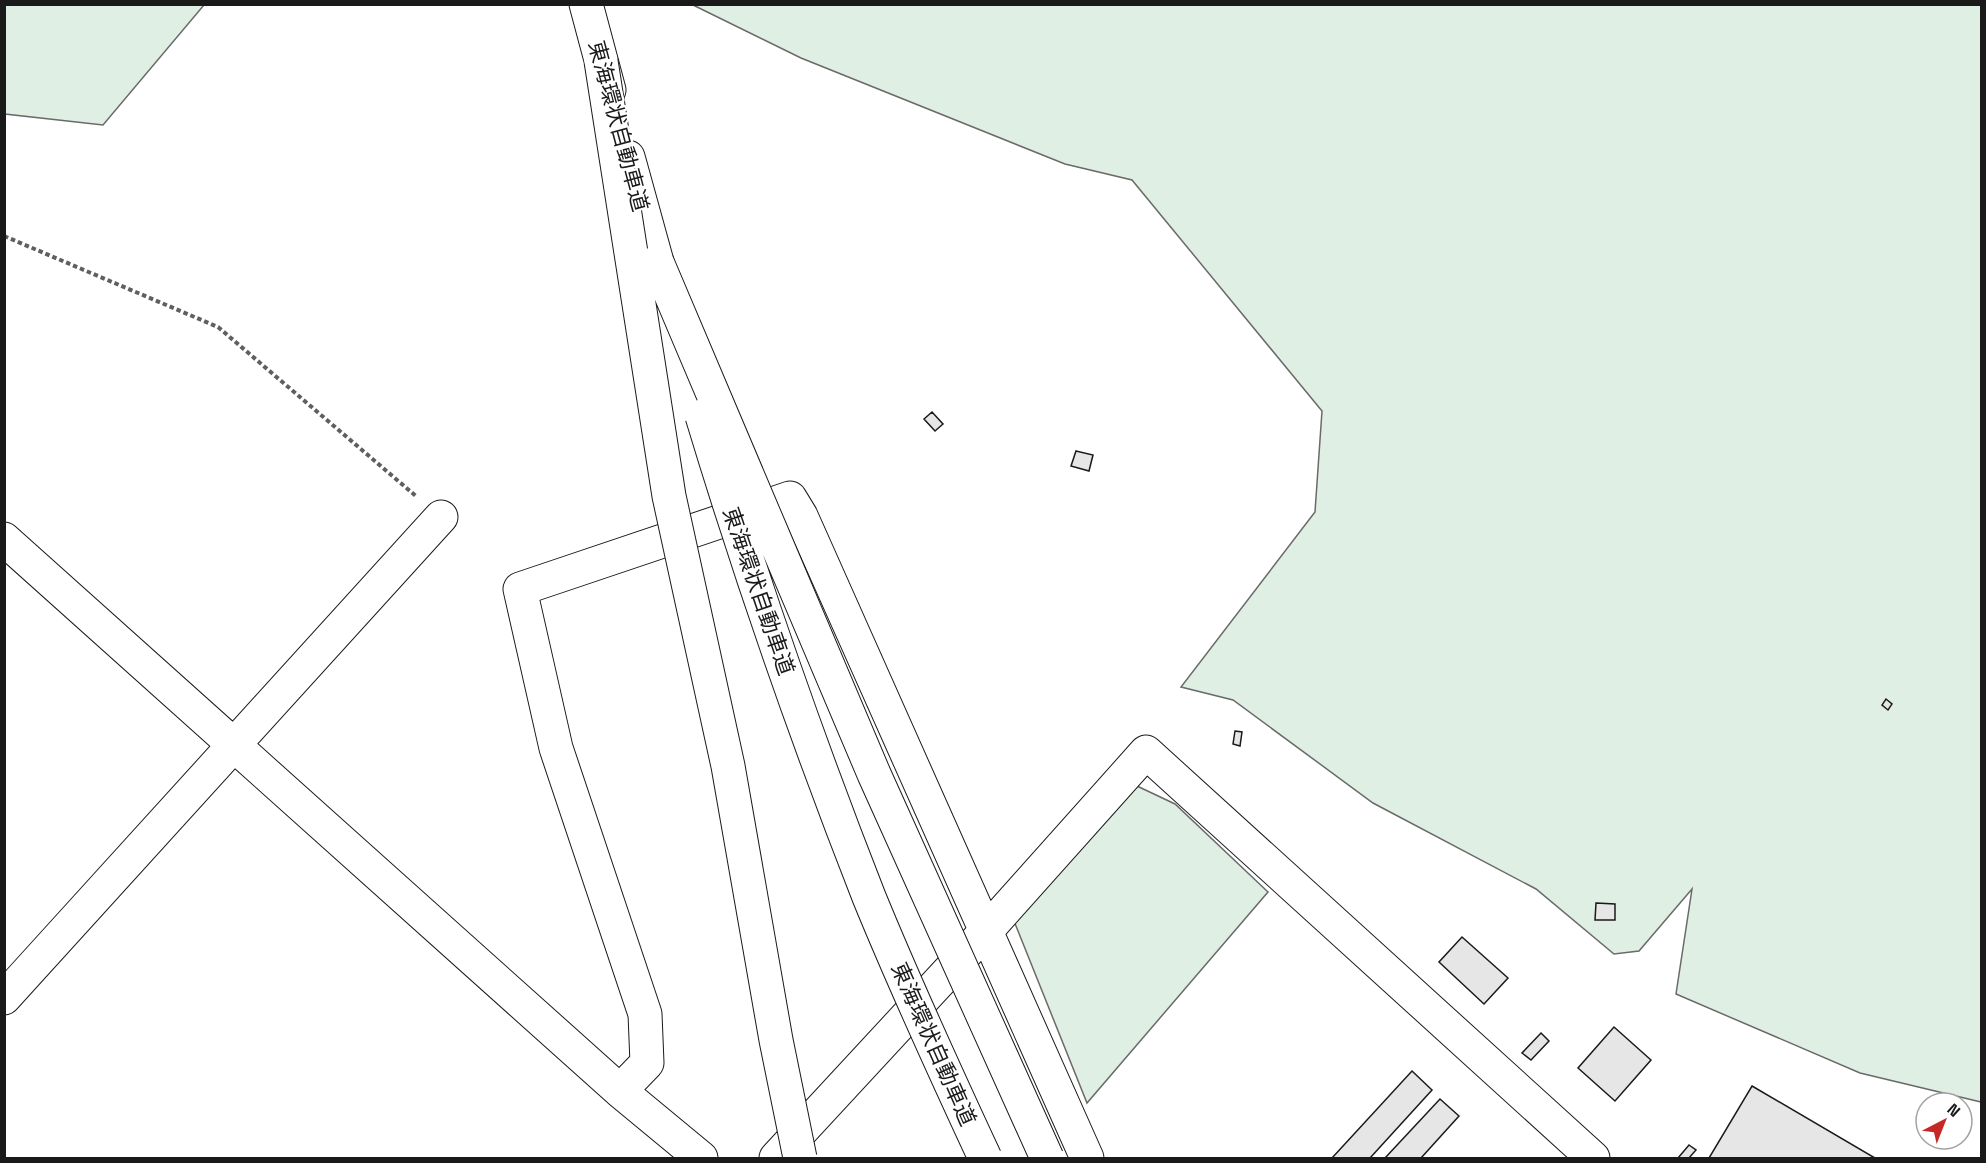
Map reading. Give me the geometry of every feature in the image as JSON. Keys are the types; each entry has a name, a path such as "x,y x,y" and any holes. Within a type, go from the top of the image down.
{"main road":[{"name":"東海環状自動車道","path":"586,4 657,262 724,489 804,724 870,898 944,1070 985,1158"},
{"path":"601,61 669,496 728,766 774,1029 800,1158"},
{"path":"657,262 874,774 1047,1158"},
{"path":"620,1091 647,1063 645,1014 556,748 519,589 790,498 801,516 1087,1158"},
{"path":"4,998 441,517"},
{"path":"4,539 620,1091 701,1158"},
{"path":"776,1158 987,930 1146,752 1593,1158"}],"path":[{"path":"4,236 219,327 441,517"}],"green space":[{"path":"5,4 204,5 103,125 5,114"},
{"path":"693,5 1981,5 1981,1102 1974,1100 1974,1091 1935,1091 1860,1073 1676,994 1692,889 1639,951 1614,954 1536,889 1373,803 1233,700 1181,687 1315,512 1322,411 1132,180 1065,164 801,58"},
{"path":"1137,786 1175,804 1268,892 1087,1103 1014,921"}],"building":[{"path":"932,412 943,424 935,431 924,419"},
{"path":"1076,451 1093,455 1089,471 1071,466"},
{"path":"1886,699 1892,704 1888,710 1882,705"},
{"path":"1235,731 1242,732 1240,746 1233,744"},
{"path":"1596,903 1615,904 1615,920 1595,920"},
{"path":"1462,937 1508,978 1484,1004 1439,962"},
{"path":"1614,1027 1651,1060 1615,1101 1578,1068"},
{"path":"1541,1033 1549,1041 1531,1060 1522,1053"},
{"path":"1412,1071 1432,1090 1370,1158 1332,1158"},
{"path":"1752,1086 1875,1158 1709,1158"},
{"path":"1440,1099 1459,1116 1421,1158 1385,1158"},
{"path":"1689,1145 1696,1150 1689,1158 1678,1158"}]}
